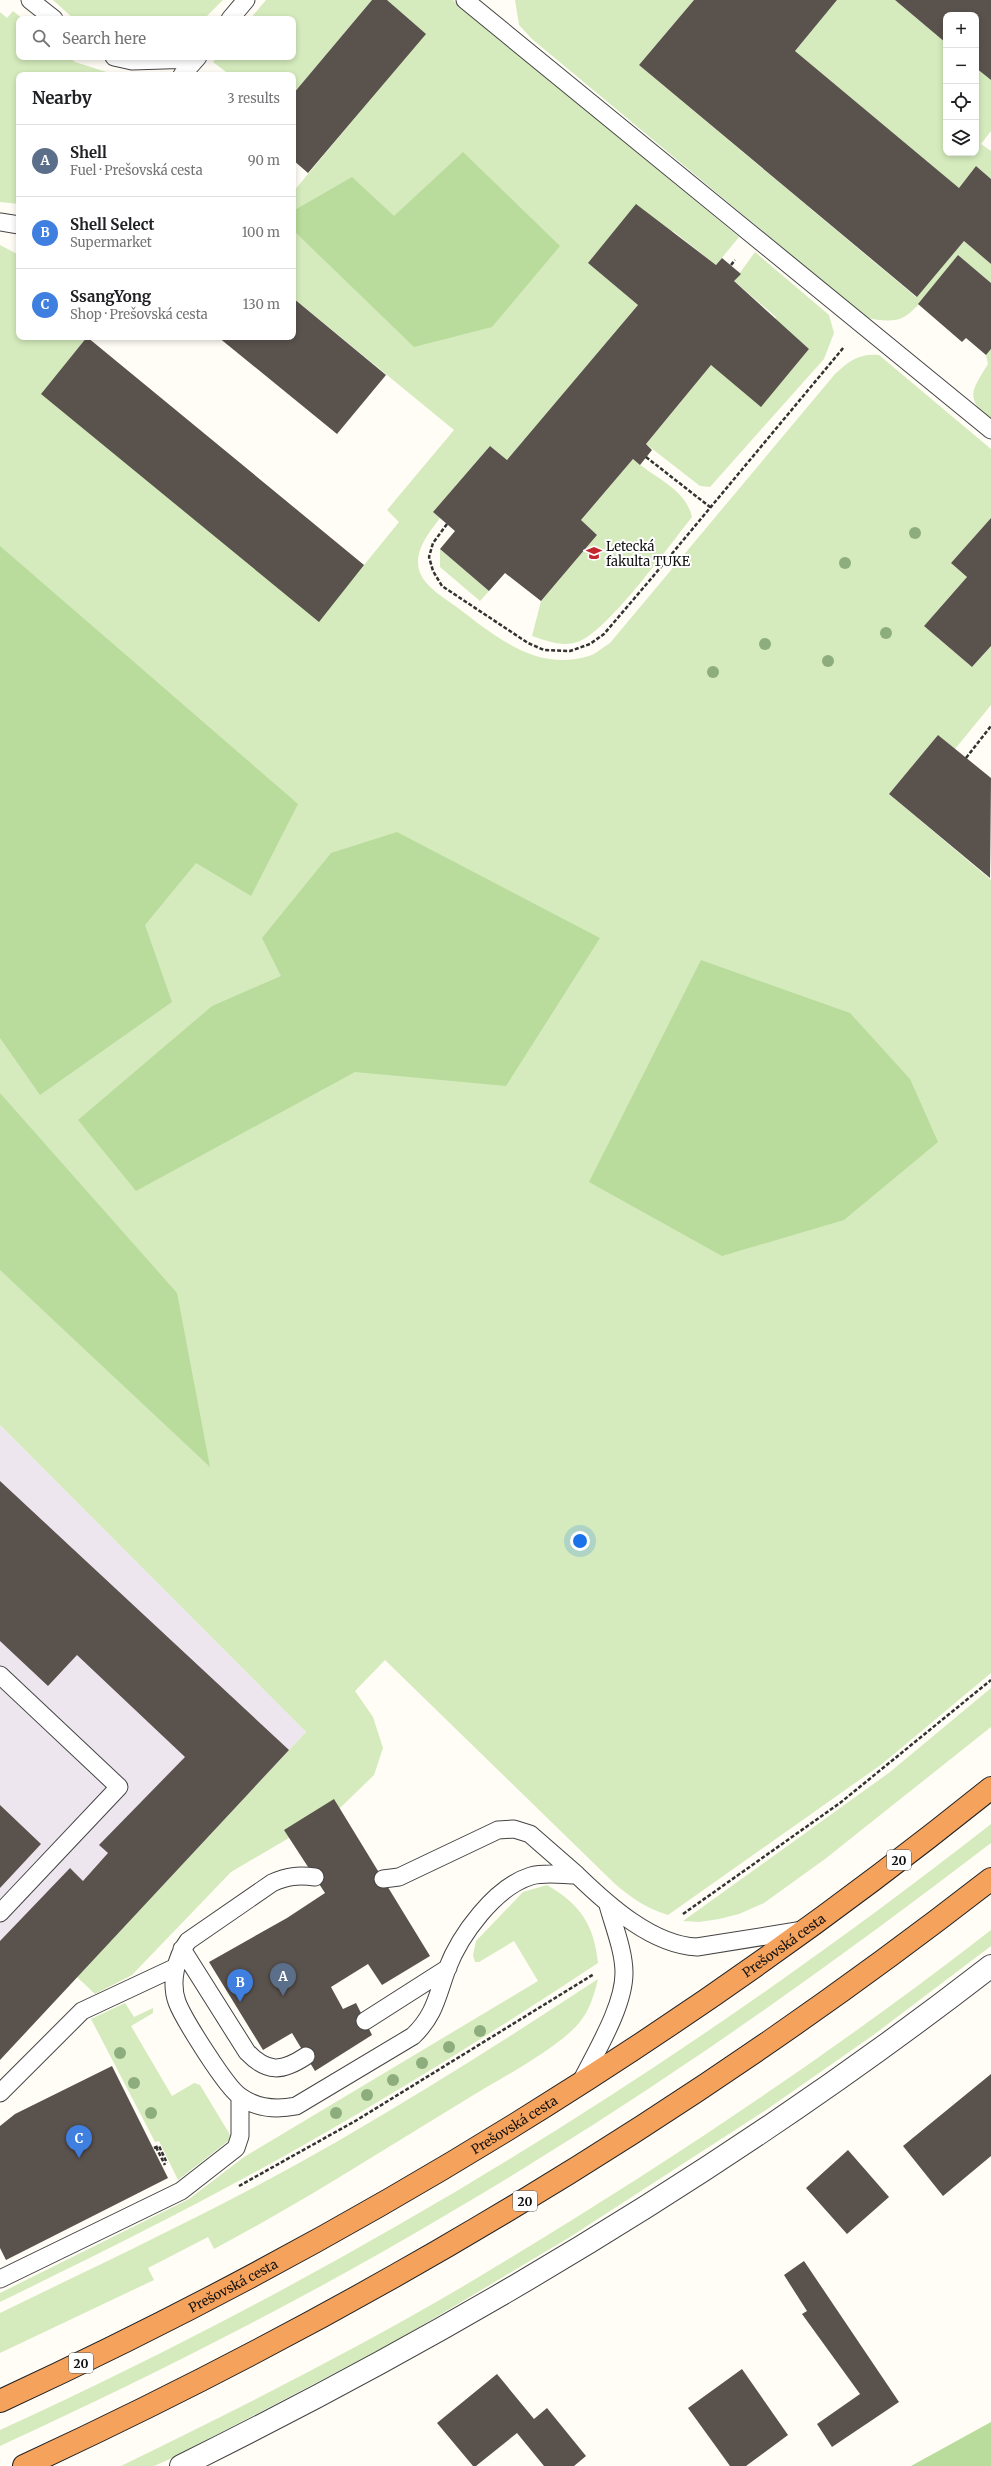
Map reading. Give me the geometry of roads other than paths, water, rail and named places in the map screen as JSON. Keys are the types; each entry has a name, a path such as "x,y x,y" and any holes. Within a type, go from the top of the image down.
{"highway":[{"name":"Prešovská cesta","path":"0,2401 160,2323 316,2240 415,2184 580,2084 806,1930 991,1788"},
{"name":"20","path":"24,2466 187,2389 270,2346 378,2287 478,2229 657,2117 745,2058 848,1987 991,1879"}],"street":[{"path":"181,2466 365,2372 531,2277 642,2210 818,2093 912,2028 991,1966"}],"lane":[{"path":"30,0 50,16"},
{"path":"233,16 246,0"},
{"path":"465,0 991,430"},
{"path":"128,60 154,60"},
{"path":"185,72 195,60"},
{"path":"0,222 16,225"},
{"path":"0,1913 119,1787 1,1677"},
{"path":"383,1879 398,1877 498,1830 514,1829 530,1834 577,1875 608,1905 669,1942 697,1947 806,1930"},
{"path":"315,1877 300,1875 286,1877 272,1884 195,1935 182,1949 176,1967 175,1984 177,2002 225,2082 240,2097 260,2106 279,2110 296,2106 413,2036 426,2024 433,2011 448,1968 464,1934 506,1889 532,1876 577,1875"},
{"path":"580,2084 619,2004 623,1988 622,1956 608,1905"},
{"path":"182,1949 247,2052 256,2062 269,2067 281,2068 292,2065 306,2056"},
{"path":"0,2093 82,2011 176,1967"},
{"path":"365,2021 448,1968"},
{"path":"0,2279 181,2191 236,2148 240,2136 240,2097"}],"place":[{"name":"Letecká fakulta TUKE","path":"594,553"},
{"name":"Shell","path":"283,1996"},
{"name":"Shell Select","path":"240,2002"},
{"name":"SsangYong","path":"79,2158"}]}
